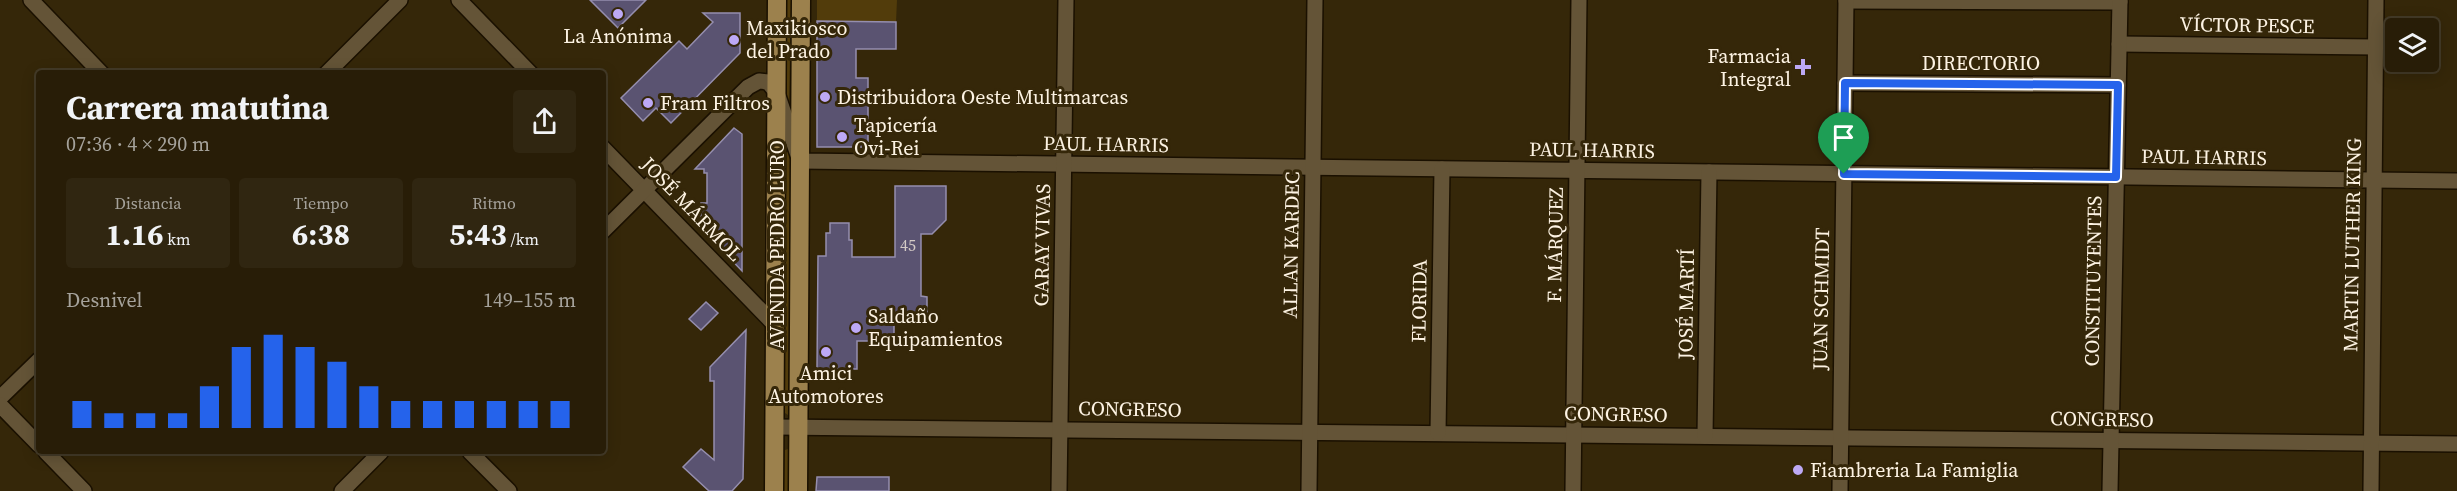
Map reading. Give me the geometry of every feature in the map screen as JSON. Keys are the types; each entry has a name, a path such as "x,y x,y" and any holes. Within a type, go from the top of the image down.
{"main road":[{"name":"AVENIDA PEDRO LURO","path":"774,491 777,0"},
{"name":"AVENIDA PEDRO LURO","path":"798,491 801,0"}],"street":[{"path":"31,0 98,70"},
{"path":"331,70 400,0"},
{"path":"459,0 527,70"},
{"name":"GARAY VIVAS","path":"1059,491 1066,0"},
{"name":"ALLAN KARDEC","path":"1309,491 1315,0"},
{"name":"F. MÁRQUEZ","path":"1572,491 1579,0"},
{"path":"1846,0 2120,1"},
{"name":"JUAN SCHMIDT","path":"1840,491 1846,0"},
{"name":"MARTIN LUTHER KING","path":"2371,491 2376,0"},
{"name":"CONSTITUYENTES","path":"2110,491 2120,1"},
{"name":"VÍCTOR PESCE","path":"2119,44 2375,47"},
{"path":"606,228 751,84 759,81 768,82 777,93 800,161"},
{"name":"DIRECTORIO","path":"1845,83 2118,85"},
{"name":"JOSÉ MÁRMOL","path":"606,151 775,325"},
{"name":"PAUL HARRIS","path":"800,161 2457,181"},
{"name":"FLORIDA","path":"1438,433 1442,169"},
{"name":"JOSÉ MARTÍ","path":"1705,436 1709,172"},
{"path":"0,399 36,363"},
{"path":"0,405 36,442"},
{"name":"CONGRESO","path":"775,427 2457,444"},
{"path":"48,454 84,491"},
{"path":"342,491 379,454"},
{"path":"472,454 509,491"}],"shaded area":[{"path":"787,0 791,0 789,105 787,103"},
{"path":"817,0 897,0 896,22 817,21"},
{"path":"789,151 788,415 785,413 786,153"},
{"path":"788,449 789,491 784,491 785,450"}],"building":[{"name":"La Anónima","path":"590,0 646,0 618,28"},
{"path":"703,13 740,13 740,53 671,123 656,108 643,121 621,98 679,41 687,49 713,22"},
{"path":"817,21 896,22 896,49 856,49 856,78 868,78 868,147 817,147"},
{"path":"734,128 742,134 742,271 701,228 701,203 707,203 707,173 704,173 704,169 695,169"},
{"path":"895,186 946,186 946,220 932,234 921,234 921,296 927,297 927,316 894,316 894,341 857,341 857,369 817,369 818,256 826,256 826,233 830,233 830,223 849,223 852,257 895,257"},
{"path":"706,302 718,313 701,330 689,319"},
{"path":"746,330 743,479 732,491 709,491 683,467 701,449 714,460 714,381 710,381 710,367"},
{"path":"817,477 889,477 889,491 816,491"}],"place":[{"name":"La Anónima","path":"618,14"},
{"name":"Maxikiosco del Prado","path":"734,40"},
{"name":"Farmacia Integral","path":"1803,67"},
{"name":"Distribuidora Oeste Multimarcas","path":"825,97"},
{"name":"Fram Filtros","path":"648,103"},
{"name":"Tapicería Ovi-Rei","path":"842,137"},
{"name":"Saldaño Equipamientos","path":"856,328"},
{"name":"Amici Automotores","path":"826,352"},
{"name":"Fiambreria La Famiglia","path":"1798,470"}],"route":[{"path":"1845,83 2118,85 2116,177 1844,174 1845,83"}]}
